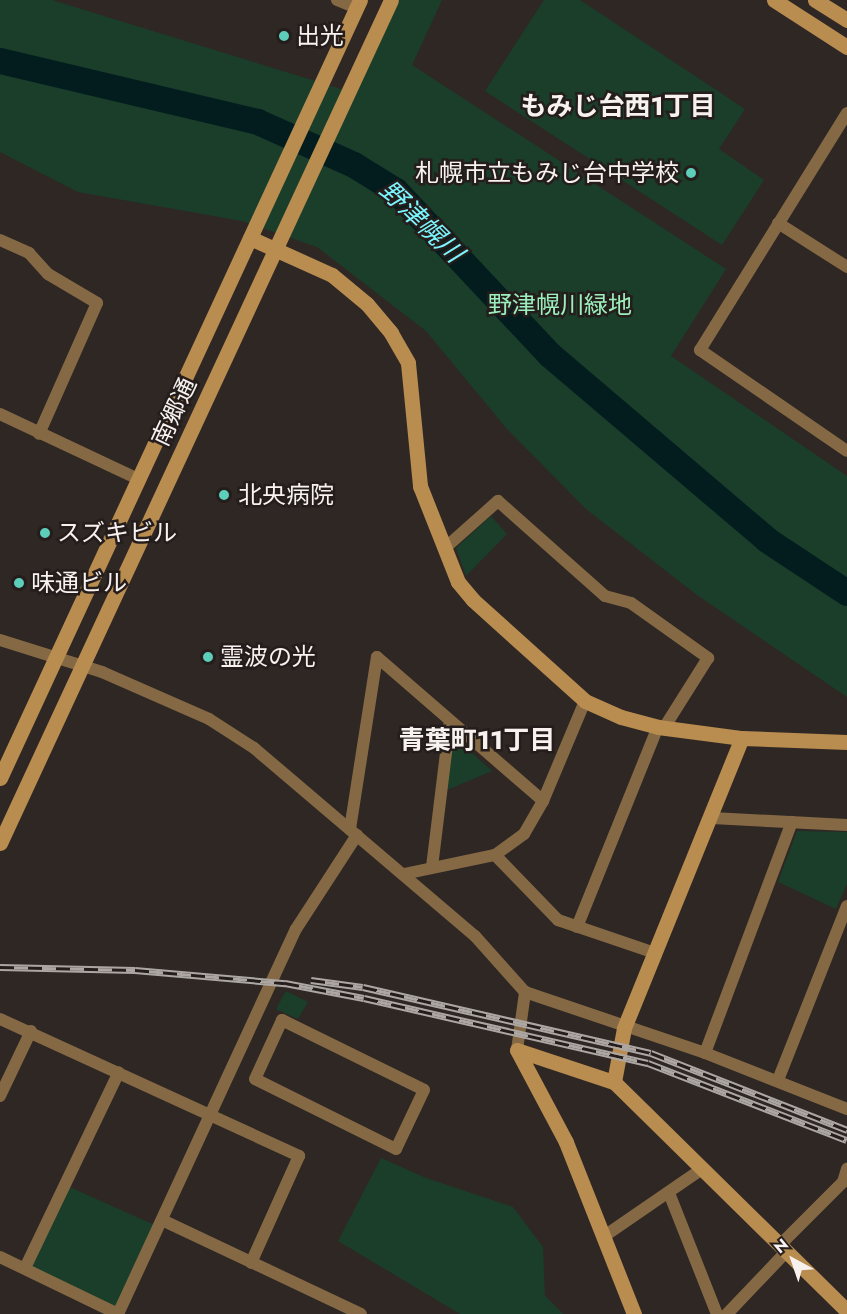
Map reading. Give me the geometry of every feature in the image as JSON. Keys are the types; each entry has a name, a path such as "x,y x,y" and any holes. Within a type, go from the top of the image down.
{"street":[{"path":"337,0 359,4"},
{"name":"南郷通","path":"0,843 391,0"},
{"path":"774,0 847,47"},
{"path":"815,0 847,20"},
{"name":"南郷通","path":"0,778 359,4"},
{"path":"847,113 700,350 847,451"},
{"path":"778,223 847,267"},
{"path":"250,238 332,275 367,304 392,333 408,363 420,486 458,582 473,600 585,701 621,717 661,727 742,738 847,742"},
{"path":"0,240 29,253 48,274 97,303 39,434"},
{"path":"0,414 138,479"},
{"path":"445,548 498,501 605,596 632,603 708,658 661,727 577,927"},
{"path":"0,640 81,665 209,719 300,783 475,936 525,992 624,1028 705,1053 847,1109"},
{"path":"0,1257 118,1314 242,1051 296,929 354,832 377,657 543,801"},
{"path":"404,874 495,855 524,834 543,801 585,701"},
{"path":"432,867 450,721"},
{"path":"614,1082 624,1028 712,818 742,738"},
{"path":"712,818 847,825"},
{"path":"705,1053 792,822"},
{"path":"495,855 558,920 655,953"},
{"path":"778,1080 847,906"},
{"path":"525,992 517,1050 566,1142 634,1314"},
{"path":"0,1019 31,1031 299,1156 251,1263"},
{"path":"282,1020 424,1090 396,1149 255,1079 264,1058 282,1020"},
{"path":"0,1096 31,1031"},
{"path":"517,1050 614,1082 846,1308"},
{"path":"242,1051 264,1058"},
{"path":"25,1268 119,1072"},
{"path":"603,1237 702,1169"},
{"path":"727,1314 843,1182 847,1169"},
{"path":"669,1193 717,1314"},
{"path":"162,1220 361,1314"}],"green space":[{"name":"野津幌川緑地","path":"0,0 52,0 351,92 394,0 442,0 412,65 726,269 671,356 847,476 847,697 697,595 586,509 507,429 426,331 317,247 242,221 78,192 0,152"},
{"path":"544,0 580,0 745,109 719,149 764,180 722,245 485,91"},
{"path":"491,516 507,534 466,576 456,548"},
{"path":"453,736 492,771 447,790"},
{"path":"797,831 847,832 847,884 836,909 778,882"},
{"path":"286,991 308,1002 298,1019 276,1009"},
{"path":"381,1158 426,1178 513,1207 543,1247 545,1296 563,1314 460,1314 338,1241"},
{"path":"65,1185 159,1227 118,1314 25,1268"}],"waterway":[{"name":"野津幌川","path":"0,61 258,122 354,165 396,191 550,355 767,540 847,593"}],"railway":[{"path":"0,967 135,970 285,983 364,998 648,1063 847,1140"},
{"path":"311,980 363,987 651,1053 847,1130"}],"place":[{"name":"出光","path":"284,36"},
{"name":"札幌市立もみじ台中学校","path":"691,173"},
{"name":"北央病院","path":"224,495"},
{"name":"スズキビル","path":"45,533"},
{"name":"味通ビル","path":"19,583"},
{"name":"霊波の光","path":"208,657"}],"district":[{"name":"もみじ台西1丁目","path":"618,107"},
{"name":"青葉町11丁目","path":"477,741"}]}
